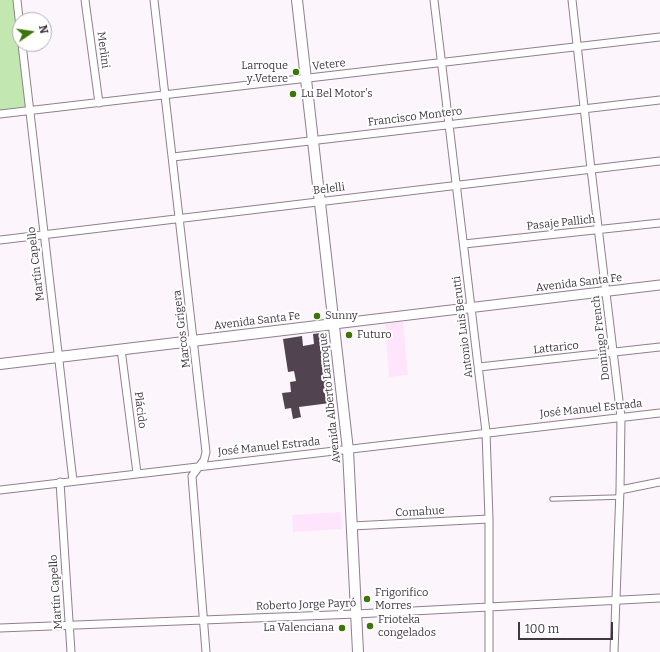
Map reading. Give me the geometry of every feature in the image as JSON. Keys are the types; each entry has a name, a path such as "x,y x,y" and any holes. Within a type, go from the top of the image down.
{"main road":[{"name":"Avenida Alberto Larroque","path":"297,0 348,450 358,652"},
{"name":"Avenida Santa Fe","path":"0,364 334,324"}],"street":[{"path":"17,0 18,12"},
{"name":"Merlini","path":"85,0 99,103"},
{"name":"Marcos Grigera","path":"154,0 206,452 204,460 192,476 206,652"},
{"name":"Antonio Luis Berutti","path":"434,0 486,432 489,519 489,652"},
{"name":"Domingo French","path":"572,0 590,169 599,230 621,417 620,493 614,652"},
{"name":"Vetere","path":"0,114 660,37"},
{"name":"Martín Capello","path":"23,52 73,481"},
{"name":"Francisco Montero","path":"173,157 660,100"},
{"name":"Belelli","path":"0,240 660,160"},
{"name":"Pasaje Pallich","path":"464,244 660,223"},
{"name":"Avenida Santa Fe","path":"334,324 660,285"},
{"name":"Lattarico","path":"479,367 660,347"},
{"name":"Plácido","path":"121,350 137,473"},
{"name":"José Manuel Estrada","path":"0,490 137,473 348,450 486,432 660,413"},
{"name":"Martín Capello","path":"60,482 71,652"},
{"path":"620,493 660,482"},
{"name":"Comahue","path":"352,526 489,519"},
{"name":"Roberto Jorge Payró","path":"0,628 69,624 356,614 660,598"}],"lane":[{"path":"552,499 620,493"}],"shaded area":[{"path":"403,321 408,375 389,377 385,324"},
{"path":"341,512 342,529 293,532 292,515"}],"green space":[{"path":"0,0 17,0 18,12 12,12 12,52 21,52 30,111 0,114"}],"building":[{"path":"321,333 330,403 299,407 301,417 293,419 291,408 285,409 282,393 291,392 290,382 296,381 294,371 288,372 283,339 302,336 303,346 314,344 313,334"}],"place":[{"name":"Larroque y Vetere","path":"296,72"},
{"name":"Lu Bel Motor's","path":"293,94"},
{"name":"Sunny","path":"317,316"},
{"name":"Futuro","path":"349,335"},
{"name":"Frigorifico Morres","path":"367,599"},
{"name":"Frioteka congelados","path":"370,626"},
{"name":"La Valenciana","path":"342,628"}]}
